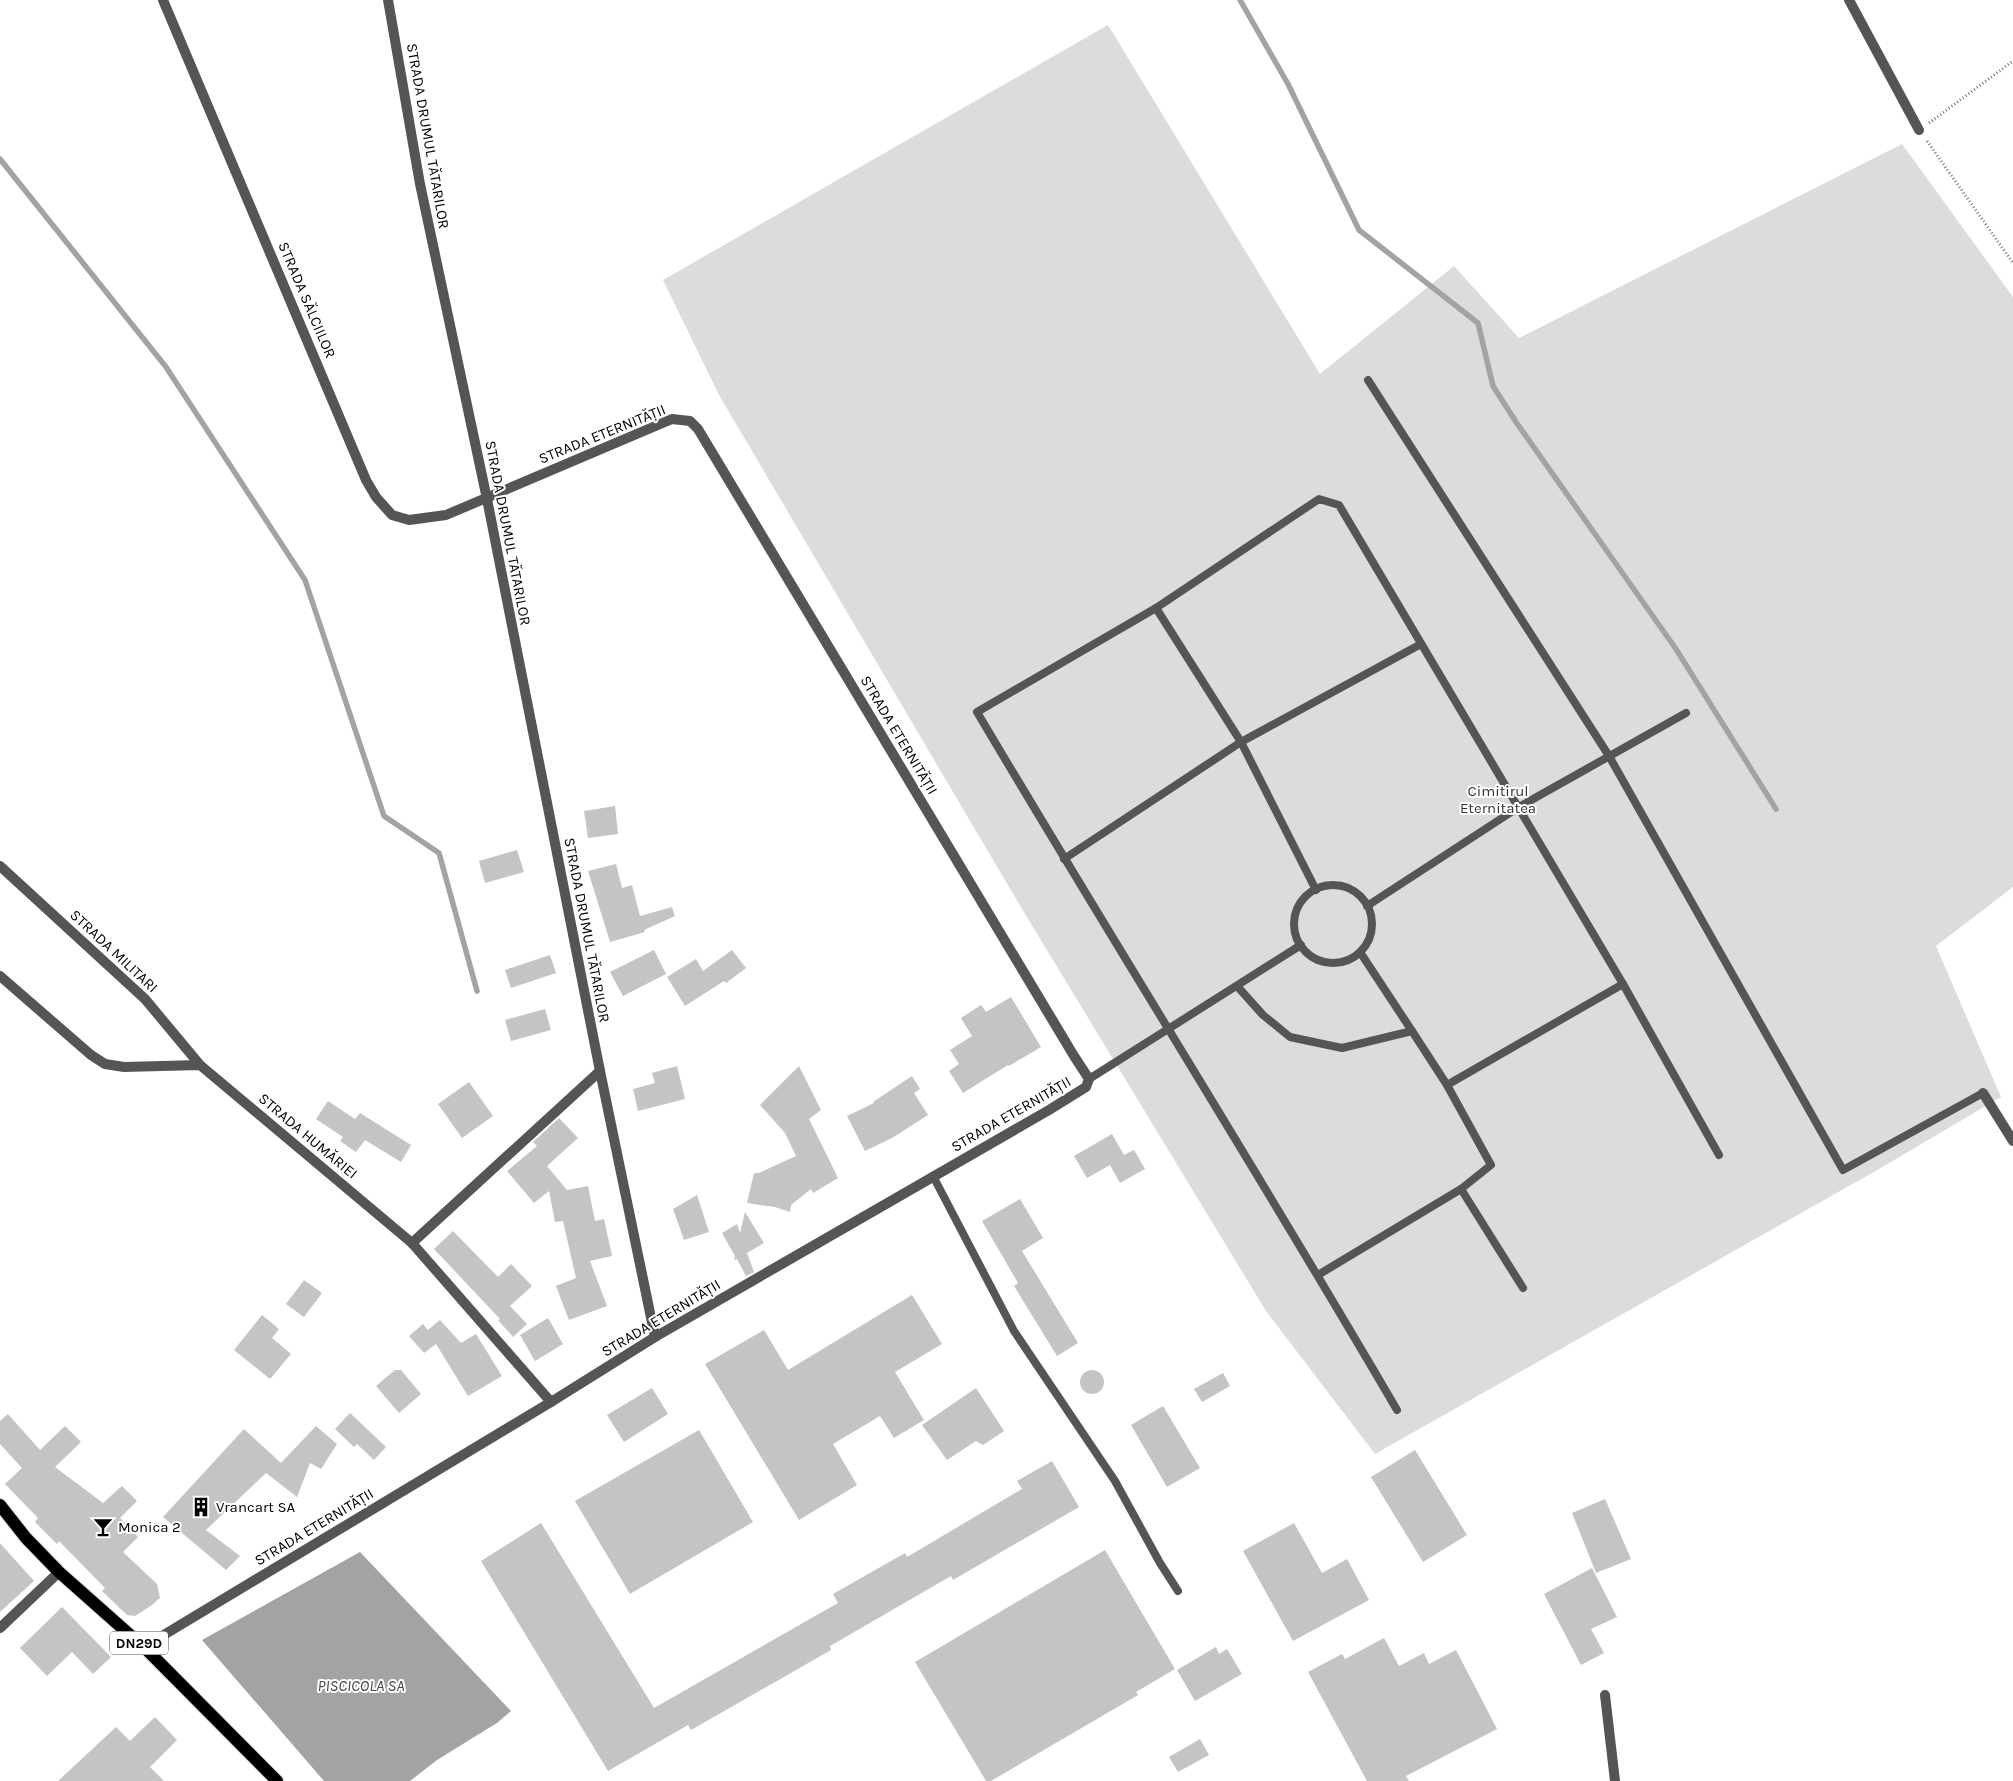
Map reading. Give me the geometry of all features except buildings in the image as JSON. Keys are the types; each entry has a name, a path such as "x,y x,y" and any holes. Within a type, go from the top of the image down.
{"main road":[{"name":"DN29D","path":"0,1505 26,1538 59,1572 147,1650 277,1781"}],"street":[{"name":"STRADA SĂLCIILOR","path":"163,0 366,480 376,497 392,515 409,520 446,515 487,499"},
{"name":"STRADA DRUMUL TĂTARILOR","path":"388,0 420,184 487,499 600,1071 656,1337"},
{"path":"1849,0 1919,130"},
{"name":"STRADA ETERNITĂȚII","path":"147,1650 162,1636 656,1337 1086,1087 1089,1079 698,430 690,421 672,419 487,499"},
{"name":"STRADA MILITARI","path":"0,866 145,1000 200,1065"},
{"path":"0,976 91,1055 105,1064 124,1067 200,1065"},
{"name":"STRADA HUMĂRIEI","path":"200,1065 412,1244 551,1402"},
{"path":"412,1244 600,1071"},
{"path":"1983,1093 2013,1141"},
{"path":"0,1628 59,1572"},
{"path":"1605,1695 1615,1781"}],"lane":[{"path":"1368,380 1609,756 1843,1170 1983,1093"},
{"path":"1397,1410 1318,1275 1169,1028 1064,859 977,712 1156,608 1319,499 1339,505 1623,984 1719,1155"},
{"path":"1156,608 1241,742 1316,890"},
{"path":"1064,859 1241,742 1421,644"},
{"path":"1367,906 1519,807 1686,714"},
{"path":"1335,885 1348,888 1359,895 1367,906 1371,917 1372,930 1368,942 1360,952 1350,959 1338,963 1314,958 1297,940 1294,927 1295,914 1300,902 1316,890 1335,885"},
{"path":"1089,1079 1301,945"},
{"path":"1318,1275 1461,1189 1491,1165 1447,1085 1360,952"},
{"path":"1447,1085 1623,984"},
{"path":"1236,986 1263,1015 1290,1037 1342,1048 1412,1031"},
{"path":"933,1176 1014,1331 1115,1481 1160,1563 1178,1591"},
{"path":"1461,1189 1523,1288"}],"path":[{"path":"2013,61 1919,130 2013,263"}],"green space":[{"name":"Cimitirul Eternitatea","path":"1108,25 1320,374 1454,266 1519,338 1902,144 2013,297 2013,887 1936,946 2001,1097 1879,1169 1375,1454 1266,1311 1022,909 719,395 663,280"}],"water":[{"name":"PISCICOLA SA","path":"360,1552 511,1711 497,1723 437,1760 410,1781 324,1781 202,1640"}],"waterway":[{"path":"1240,0 1288,84 1359,230 1478,323 1493,386 1516,422 1676,649 1776,809"},
{"path":"0,159 166,367 305,580 384,816 439,853 477,991"}],"place":[{"name":"Vrancart SA","path":"201,1507"},
{"name":"Monica 2","path":"103,1527"}]}
